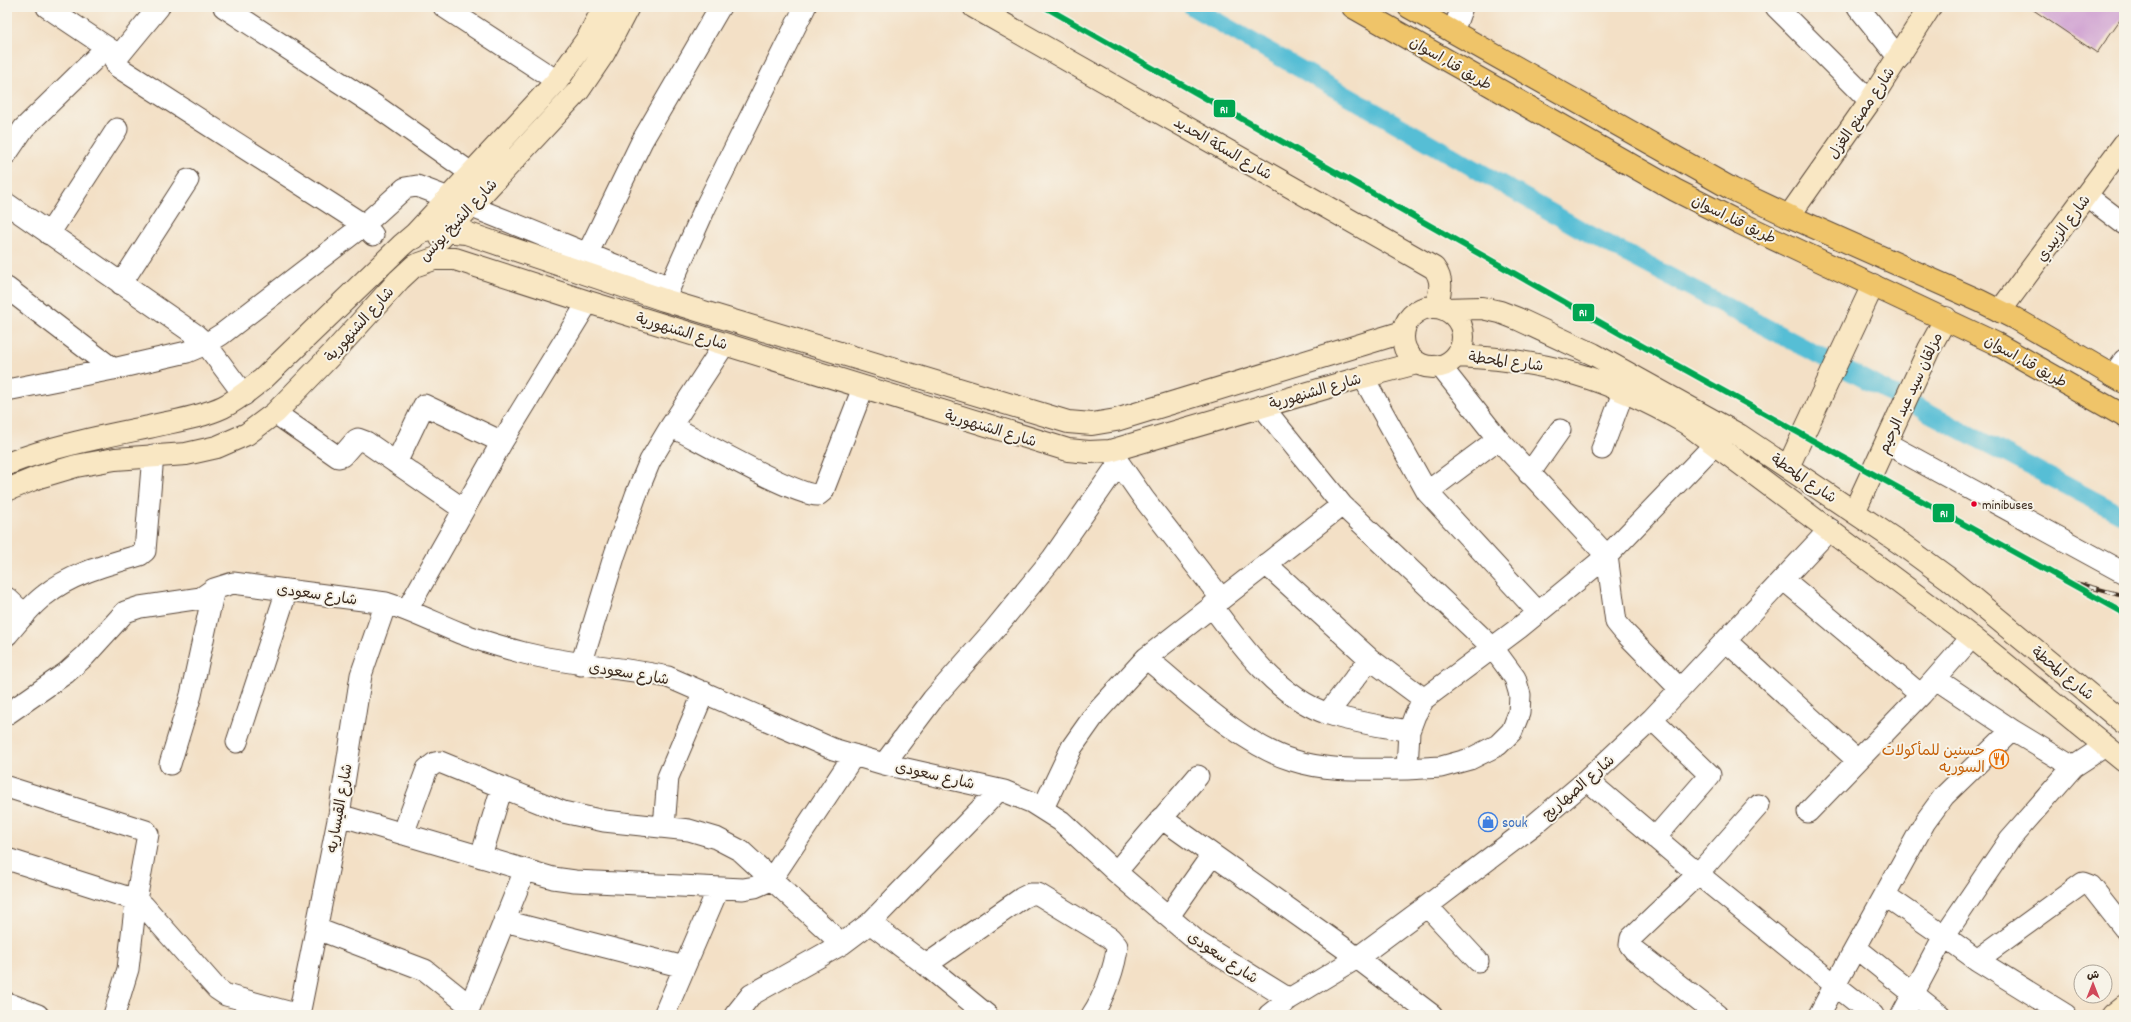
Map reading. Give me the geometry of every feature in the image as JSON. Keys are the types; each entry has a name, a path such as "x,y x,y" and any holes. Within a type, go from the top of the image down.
{"highway":[{"name":"طريق قنا, اسوان","path":"1353,7 1675,190 1760,232 1946,318 1995,343 2124,416"},
{"name":"طريق قنا, اسوان","path":"1410,7 1732,189 2000,311 2120,372"}],"street":[{"path":"47,7 113,51 118,66 369,230"},
{"path":"7,153 24,128 113,51 159,7"},
{"path":"224,7 376,106 471,173"},
{"path":"444,7 557,81"},
{"name":"شارع الشيخ يونس","path":"414,266 412,244 415,234 557,81 588,38 604,7"},
{"name":"شارع الشيخ يونس","path":"414,266 472,206 579,90 604,53 628,7"},
{"path":"11,385 112,369 187,352 206,344 369,230 406,188 411,186 472,206 582,264 642,141 720,7"},
{"path":"667,294 705,208 805,7"},
{"name":"شارع السكة الحديد","path":"974,7 1434,268 1440,274 1442,283 1440,308"},
{"path":"1453,32 1462,7"},
{"path":"1776,7 1870,101"},
{"path":"1858,7 1899,58"},
{"name":"شارع مصنع الغزل","path":"1789,216 1870,101 1899,58 1930,7"},
{"path":"49,234 117,130"},
{"name":"شارع الزبيدي","path":"2000,311 2087,196 2124,144"},
{"path":"121,284 188,180"},
{"path":"2087,196 2124,224"},
{"path":"10,212 49,234 206,344 226,373 244,395"},
{"name":"شارع الشنهورية","path":"7,464 77,442 202,416 244,395 263,379 402,245 415,234 430,230 448,230 466,233 582,264 667,294 1044,416 1068,422 1092,424 1116,420 1403,332"},
{"name":"شارع الشنهورية","path":"7,490 39,477 76,466 115,459 153,455 186,454 217,446 247,434 275,413 333,353 399,280 414,266 434,259 455,259 724,345 1047,445 1115,457 1262,406 1417,363"},
{"path":"1788,467 1856,318 1873,285"},
{"path":"7,288 112,369"},
{"path":"407,610 502,442 588,302"},
{"name":"شارع المحطة","path":"1440,308 1463,307 1500,312 1556,336 1599,357 1699,411 1788,467 1900,543 1948,578 2124,723"},
{"path":"1427,308 1440,308 1459,321 1463,329 1462,348 1449,361 1425,366 1417,363 1407,353 1403,339 1403,332 1411,316 1427,308"},
{"name":"مزلقان سيد عبد الرحيم","path":"1854,512 1929,349 1946,318"},
{"path":"581,665 636,495 650,461 724,345"},
{"name":"شارع المحطة","path":"1449,361 1500,358 1542,364 1584,375 1624,390 1668,412 1715,444 1830,529 1972,637 2124,761"},
{"path":"1449,361 1498,439 1606,556 1616,622 1680,689"},
{"path":"1363,377 1427,492 1538,612"},
{"path":"671,426 770,477 808,494 818,495 823,491 862,388"},
{"path":"1602,449 1624,390"},
{"path":"396,463 424,405 502,442"},
{"path":"1146,658 1241,734 1269,751 1293,761 1319,766 1407,769 1441,767 1470,759 1498,745 1512,730 1519,713 1520,695 1515,678 1509,668 1493,648 1342,505 1262,406"},
{"path":"275,413 335,456 342,456 358,439 463,509"},
{"path":"1529,474 1560,430"},
{"path":"1427,492 1498,439"},
{"path":"1886,443 2124,573"},
{"path":"1407,769 1409,731 1415,715 1424,699 1493,648 1606,556 1715,444"},
{"path":"7,635 44,595 72,578 140,555 145,551 153,455"},
{"path":"884,764 933,699 994,630 1052,559 1115,457 1216,602 1242,647 1267,672 1294,696 1327,714 1358,722 1409,731"},
{"path":"1043,808 1072,747 1096,713 1146,658 1342,505"},
{"name":"شارع الصهاريج","path":"1269,1015 1289,999 1357,958 1534,824 1587,780 1652,719 1830,529"},
{"path":"1266,564 1370,659 1424,699"},
{"path":"1783,579 1921,695"},
{"name":"شارع سعودى","path":"7,714 71,668 85,656 125,612 140,607 201,598 214,589 233,584 386,603 490,644 581,665 643,672 668,677 813,742 854,756 999,790 1018,796 1043,808 1061,821 1116,872 1199,943 1289,999"},
{"path":"170,764 191,695 214,589"},
{"path":"237,742 287,590"},
{"path":"7,598 25,615"},
{"name":"شارع القيساريه","path":"299,1015 339,815 361,675 386,603"},
{"path":"1808,812 1856,760 1936,679 1972,637"},
{"path":"1726,641 1856,760"},
{"path":"1327,714 1370,659"},
{"path":"1936,679 2012,730 2073,767"},
{"path":"664,827 668,777 704,692"},
{"path":"1652,719 1710,775 1655,838"},
{"path":"1819,1015 1886,896 1911,846 1944,796 2012,730"},
{"path":"1902,1015 1944,936 2010,839 2073,767 2105,746"},
{"path":"339,815 525,870 575,881 718,889 755,887 771,880 854,756"},
{"path":"403,834 430,765 440,762 562,812 604,821 690,830 716,838 740,852 842,944"},
{"path":"1116,872 1198,776"},
{"path":"1587,780 1698,874 1873,1015"},
{"path":"7,787 146,831 148,839 136,900 128,969 114,1015"},
{"path":"481,857 502,787"},
{"path":"735,1015 751,994 842,944 870,923 999,790"},
{"path":"1717,1015 1634,950 1630,945 1631,938 1698,874 1759,804"},
{"path":"1162,818 1357,958 1432,1015"},
{"path":"1169,916 1212,855"},
{"path":"7,859 136,900 144,906 217,989 226,994 299,1015"},
{"path":"317,929 425,970 470,1006 525,870"},
{"path":"1977,960 2083,883 2091,886 2124,928"},
{"path":"664,1015 718,889"},
{"path":"926,965 1022,898 1030,894 1038,894 1110,938 1117,946 1116,955 1099,1012"},
{"path":"1886,896 1977,960 2066,1015"},
{"path":"1427,906 1478,961"},
{"path":"504,921 684,967"},
{"path":"870,923 926,965 982,1013"},
{"path":"1856,948 1940,1015"},
{"path":"7,1002 38,1015"},
{"path":"2112,1015 2124,1006"}],"building":[{"path":"2029,7 2124,7 2124,14 2097,53"}],"waterway":[{"path":"1192,7 1589,234 2124,516"}],"railway":[{"path":"2071,582 2124,596"}],"transit line":[{"name":"R1","path":"1045,7 1626,337 2124,613"}],"place":[{"name":"minibuses","path":"1974,504"},
{"name":"حسنين للمأكولات السوريه","path":"1999,759"},
{"name":"souk","path":"1488,822"}]}
